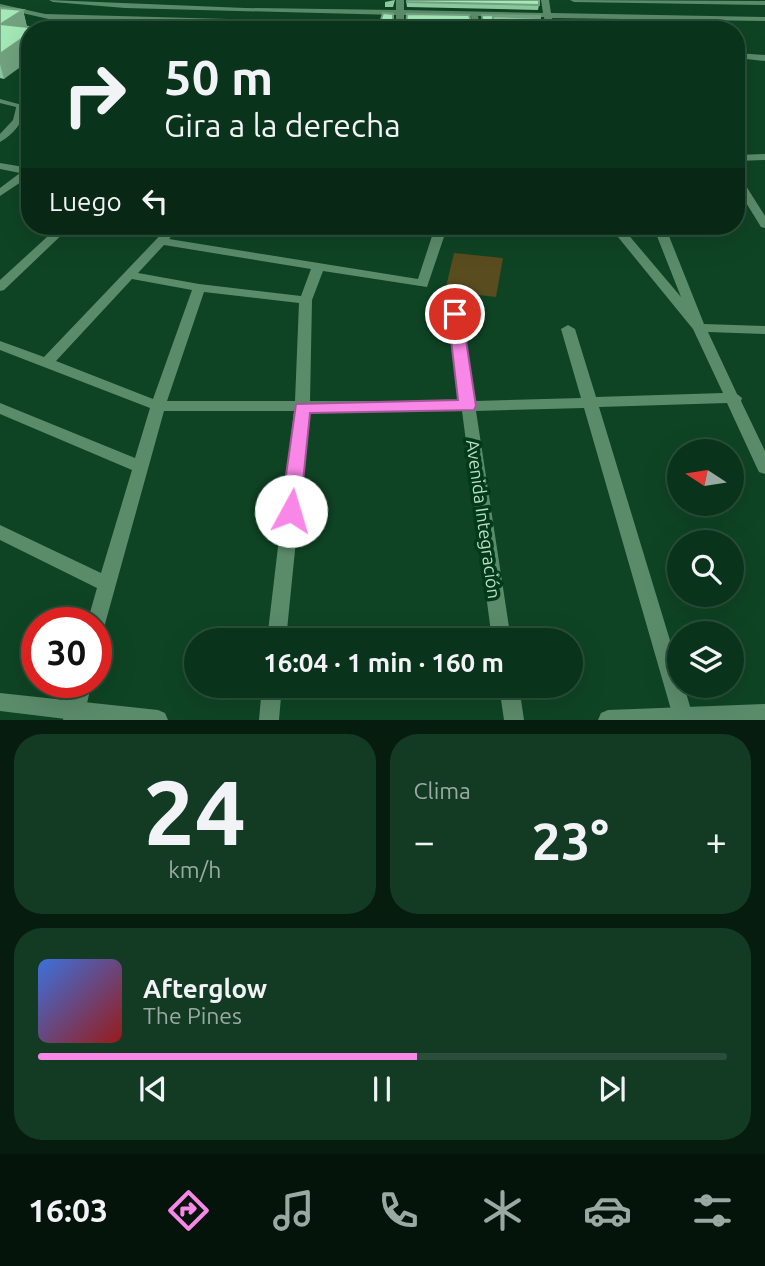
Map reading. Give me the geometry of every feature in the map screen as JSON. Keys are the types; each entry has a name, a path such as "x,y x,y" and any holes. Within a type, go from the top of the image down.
{"street":[{"path":"53,0 125,6 260,10 765,19"},
{"path":"125,6 133,0"},
{"path":"191,8 200,0"},
{"path":"260,10 267,0"},
{"path":"336,0 336,21"},
{"path":"400,0 400,21"},
{"path":"545,0 548,21"},
{"path":"574,0 765,3"},
{"path":"689,1 704,21"},
{"path":"0,6 72,21"},
{"path":"474,13 475,21"},
{"path":"45,16 130,21"},
{"path":"626,16 628,21"},
{"path":"745,57 765,58"},
{"path":"0,139 21,114"},
{"path":"745,158 765,157"},
{"path":"0,166 21,168"},
{"path":"0,193 21,175"},
{"path":"745,193 765,225"},
{"path":"0,286 55,235"},
{"path":"46,363 167,235"},
{"path":"161,241 423,285 439,235"},
{"path":"622,235 699,328 765,330"},
{"path":"663,235 699,328 765,468"},
{"path":"278,628 302,408 306,300 318,268"},
{"path":"129,275 199,288 306,300"},
{"path":"100,607 158,407 199,288"},
{"name":"Avenida Integración","path":"455,314 500,628"},
{"path":"568,329 683,718"},
{"path":"0,345 158,407 468,406 734,398"},
{"path":"0,408 141,467"},
{"path":"0,532 106,584"},
{"path":"74,716 78,698"},
{"path":"269,720 271,698"},
{"path":"511,698 514,720"},
{"path":"0,702 74,716 158,720"},
{"path":"607,720 765,714"}],"lane":[{"path":"0,102 20,106"}],"shaded area":[{"path":"72,18 157,21 87,21"},
{"path":"454,253 503,258 496,297 445,291"}],"building":[{"path":"539,0 539,5 407,2"},
{"path":"0,8 23,10 1,24 21,26 21,39 0,54"},
{"path":"383,13 393,14 393,21 381,21"},
{"path":"407,14 469,15 471,21 406,21"},
{"path":"482,15 540,18 493,16 493,21 482,21"}],"route":[{"path":"291,511 302,408 468,406 455,314"}]}
